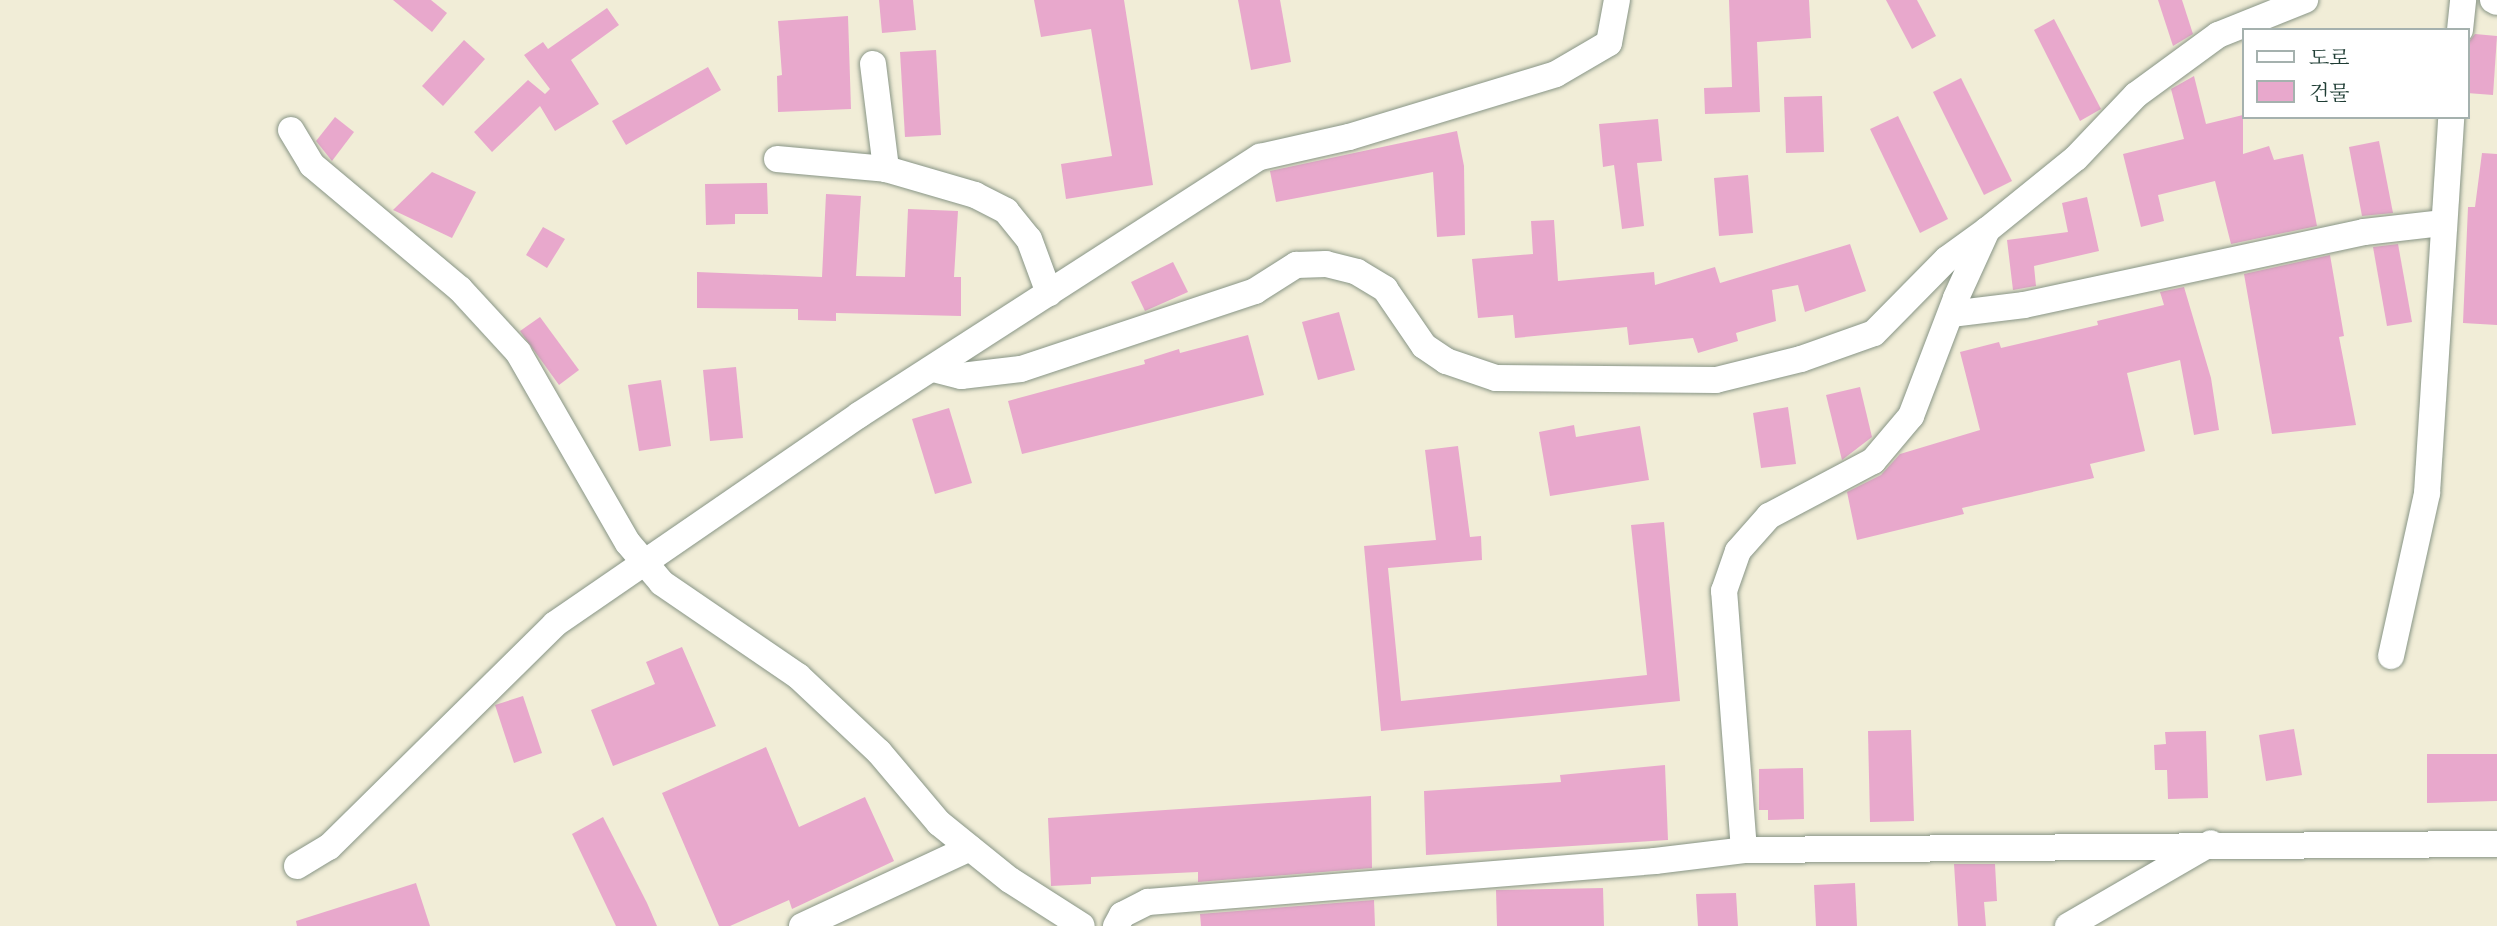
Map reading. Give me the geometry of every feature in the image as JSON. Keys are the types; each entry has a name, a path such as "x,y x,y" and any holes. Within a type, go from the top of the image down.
{"street":[{"path":"297,866 329,847 555,624 643,562 933,369 1260,157 1349,137 1556,74 1609,43 1617,0"},
{"path":"933,369 961,376 1021,369 1255,291 1296,265 1326,264 1357,272 1385,289 1424,346 1446,361 1496,378 1716,380 1801,359 1874,333 1947,259 2076,158 2136,95 2207,43 2305,0"},
{"path":"2460,28 2463,0"},
{"path":"873,64 886,169"},
{"path":"2391,656 2427,493 2451,119"},
{"path":"291,130 312,165 460,289 518,352 643,562 662,583 798,676 879,752 939,823 970,848 1082,926"},
{"path":"777,159 886,169 931,179 1006,211 1029,239 1049,293"},
{"path":"1951,314 2024,305 2364,232 2443,223"},
{"path":"1744,850 1724,591 1738,551 1769,516 1873,460 1911,416 1987,230"},
{"path":"2068,926 2211,843"},
{"path":"1116,926 1122,915 1147,902 1655,861 1744,850 2211,843 2497,844"},
{"path":"802,926 970,848"}],"building":[{"path":"393,0 431,0 447,13 432,32"},
{"path":"879,0 913,0 916,30 882,33"},
{"path":"1034,0 1124,0 1153,185 1066,199 1061,164 1112,156 1091,29 1041,37"},
{"path":"1238,0 1280,0 1291,62 1251,70"},
{"path":"1729,0 1809,0 1811,38 1757,42 1760,112 1705,114 1704,88 1732,87"},
{"path":"1886,0 1917,0 1936,36 1912,49"},
{"path":"2158,0 2182,0 2193,34 2173,46"},
{"path":"607,8 619,25 571,60 599,104 555,131 540,106 492,152 474,132 528,80 545,94 550,89 524,55 543,42 548,49"},
{"path":"848,16 851,109 778,112 777,76 782,75 778,21"},
{"path":"2054,19 2101,109 2080,121 2034,30"},
{"path":"2475,34 2497,36 2493,95 2469,93 2469,42"},
{"path":"464,40 485,59 443,106 422,86"},
{"path":"936,50 941,135 905,137 900,52"},
{"path":"708,67 721,90 626,145 612,121"},
{"path":"2194,76 2206,124 2242,115 2243,154 2269,146 2274,160 2303,154 2317,226 2231,244 2215,181 2158,195 2164,221 2141,227 2123,154 2184,139 2171,89"},
{"path":"1961,78 2012,181 1984,195 1933,92"},
{"path":"1822,96 1824,152 1786,153 1784,97"},
{"path":"1898,116 1948,219 1920,233 1870,129"},
{"path":"335,117 354,132 332,161 316,141"},
{"path":"1658,119 1662,161 1637,163 1644,226 1622,229 1614,165 1603,167 1599,124"},
{"path":"1457,131 1464,166 1465,235 1437,237 1433,172 1276,202 1270,171"},
{"path":"2379,141 2393,213 2362,216 2349,147"},
{"path":"2482,153 2497,154 2497,325 2463,323 2468,207 2475,207"},
{"path":"432,172 476,192 452,238 393,210"},
{"path":"1748,175 1753,233 1719,236 1714,178"},
{"path":"767,183 768,214 735,214 735,224 706,225 705,184"},
{"path":"826,194 861,196 856,276 905,277 908,209 958,211 954,277 961,277 961,316 836,313 836,321 798,320 798,309 697,308 697,272 822,277"},
{"path":"2087,197 2099,251 2034,266 2036,286 2013,290 2007,240 2068,232 2062,203"},
{"path":"1554,220 1558,281 1654,272 1655,285 1715,267 1720,283 1850,244 1866,291 1805,312 1798,285 1772,290 1776,321 1736,333 1738,341 1698,353 1693,338 1629,345 1627,327 1515,338 1513,315 1478,318 1472,259 1533,254 1531,221"},
{"path":"543,227 565,239 547,268 526,255"},
{"path":"2398,244 2412,322 2387,326 2373,247"},
{"path":"2330,255 2344,336 2339,337 2356,425 2272,434 2244,274"},
{"path":"1173,262 1188,292 1145,311 1131,282"},
{"path":"2184,287 2211,378 2219,430 2194,435 2180,360 2127,373 2145,451 2090,464 2094,478 1962,508 1964,514 1857,540 1847,492 1881,475 1900,454 1980,430 1960,352 1999,342 2001,348 2098,325 2097,321 2164,305 2160,292"},
{"path":"1339,312 1355,370 1318,380 1302,322"},
{"path":"540,317 579,370 559,385 520,331"},
{"path":"1248,335 1264,395 1022,454 1008,401 1145,364 1144,360 1179,349 1180,353"},
{"path":"736,367 743,438 710,441 703,370"},
{"path":"661,380 671,446 639,451 628,385"},
{"path":"1860,387 1872,437 1842,460 1826,395"},
{"path":"1788,407 1796,464 1761,468 1753,413"},
{"path":"949,408 972,483 935,494 912,419"},
{"path":"1574,425 1576,437 1640,426 1649,480 1550,496 1539,432"},
{"path":"1458,446 1470,537 1481,536 1482,560 1388,568 1401,701 1647,675 1631,525 1664,522 1680,701 1381,731 1364,546 1436,540 1425,450"},
{"path":"682,647 716,726 613,766 591,710 655,684 646,662"},
{"path":"523,696 542,753 514,763 495,705"},
{"path":"2294,729 2302,775 2266,781 2259,735"},
{"path":"1911,730 1914,821 1870,822 1868,731"},
{"path":"2206,731 2208,798 2168,799 2167,770 2155,770 2154,745 2166,744 2165,732"},
{"path":"766,747 799,827 865,797 894,861 792,909 789,900 730,926 719,926 662,793"},
{"path":"2427,754 2497,754 2497,801 2427,803"},
{"path":"1665,765 1668,840 1426,855 1424,791 1561,782 1560,775"},
{"path":"1803,768 1804,819 1768,820 1768,810 1759,810 1759,769"},
{"path":"1371,796 1372,868 1198,882 1198,872 1091,877 1091,884 1051,886 1048,818"},
{"path":"603,817 657,926 616,926 572,834"},
{"path":"1954,864 1995,864 1997,901 1984,902 1986,926 1958,926"},
{"path":"416,883 430,926 297,926 296,921"},
{"path":"1855,883 1857,926 1816,926 1814,885"},
{"path":"1603,888 1604,926 1497,926 1496,890"},
{"path":"1736,893 1738,926 1698,926 1696,894"},
{"path":"1374,900 1375,926 1201,926 1200,914"}]}
